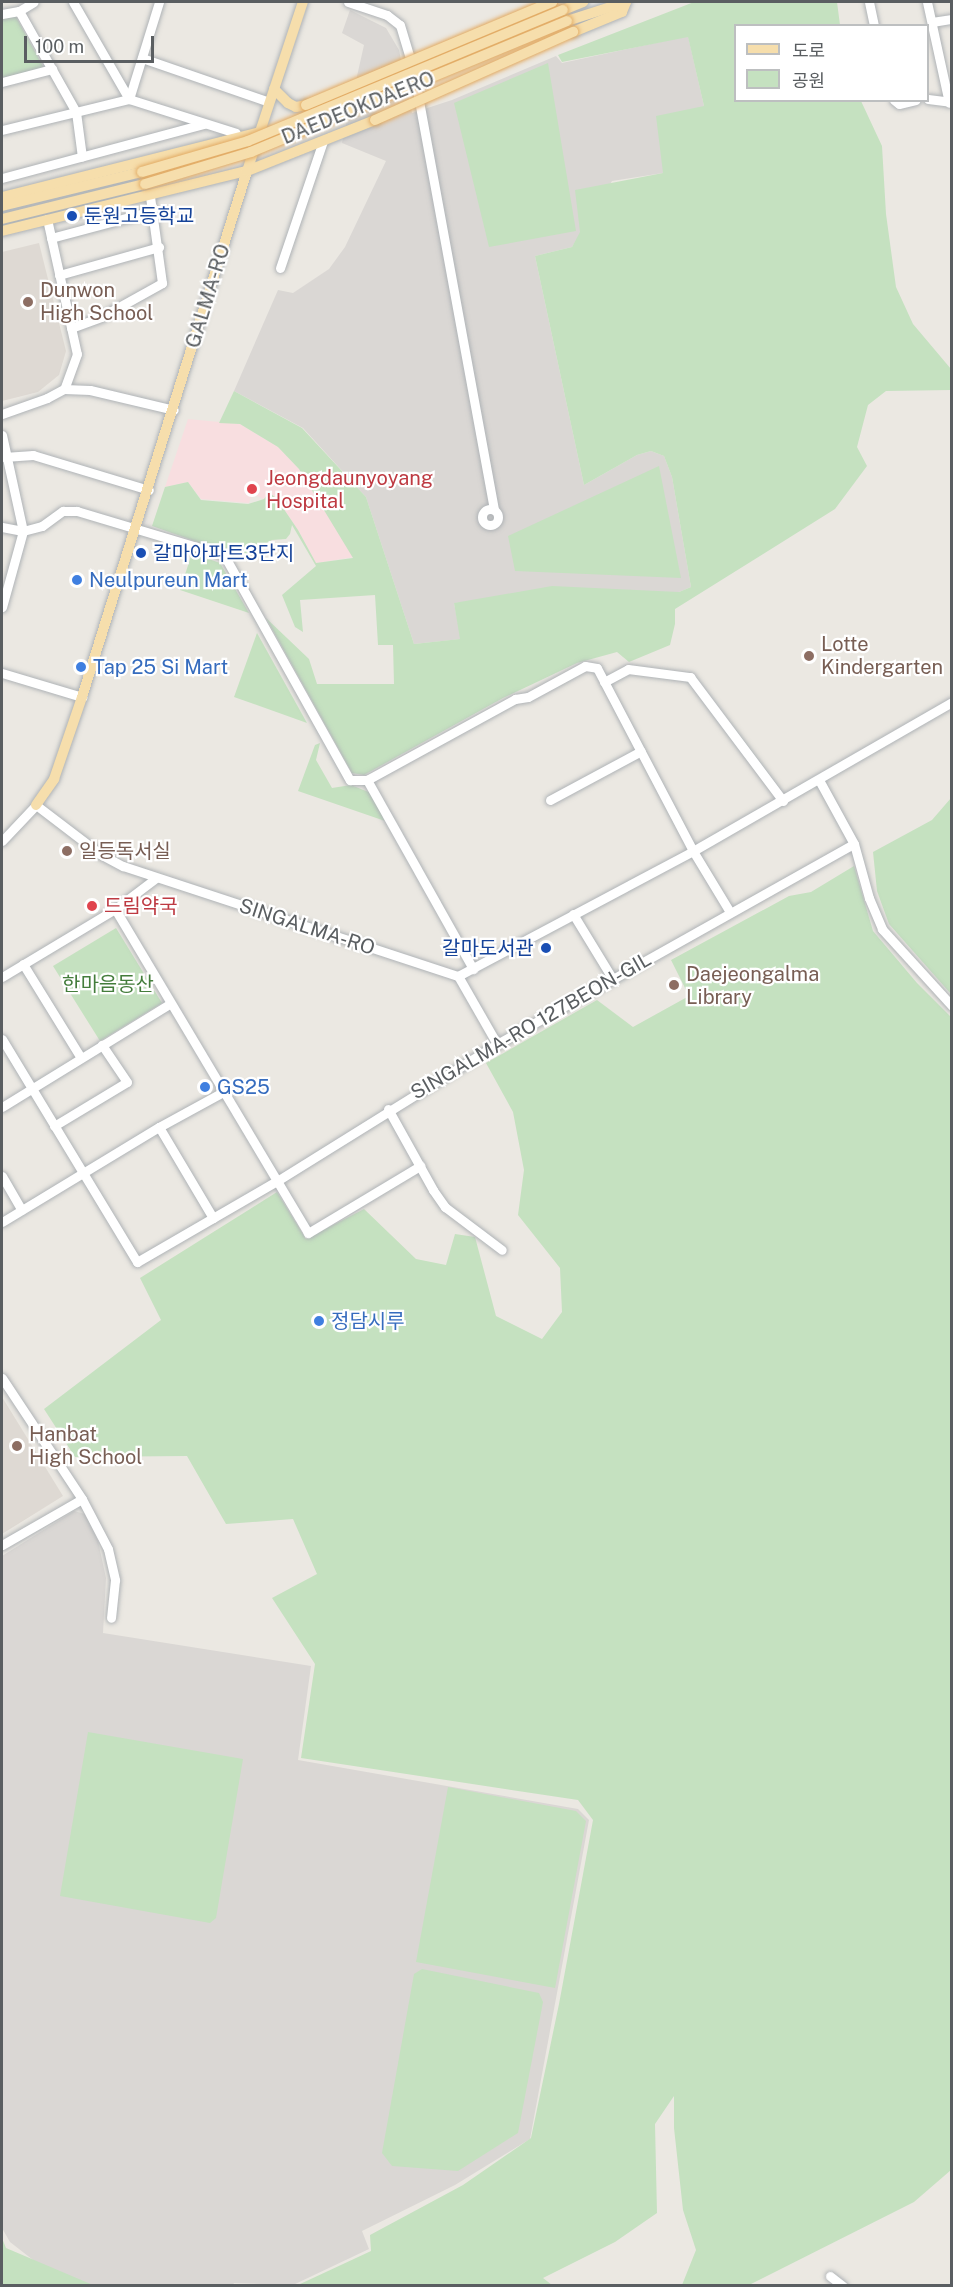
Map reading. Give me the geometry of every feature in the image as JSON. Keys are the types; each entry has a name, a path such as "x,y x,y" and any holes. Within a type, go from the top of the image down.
{"main road":[{"name":"GALMA-RO","path":"36,805 54,779 82,698 174,411 247,171 303,2"},
{"path":"274,89 288,104 296,107 306,105 552,2"},
{"name":"DAEDEOKDAERO","path":"2,206 142,172 248,141 583,2"},
{"path":"2,231 247,171 375,120 622,12 626,2"},
{"name":"DAEDEOKDAERO","path":"2,219 145,184 251,152 567,21 626,2"},
{"path":"2,197 261,132"}],"street":[{"path":"2,14 19,11 34,2"},
{"path":"73,2 129,99"},
{"path":"129,99 159,2"},
{"path":"348,2 387,15 400,25 409,50 494,510"},
{"path":"869,2 874,24"},
{"path":"927,2 947,63 950,102 929,99"},
{"path":"19,11 76,112 82,157"},
{"path":"932,22 951,19"},
{"path":"142,58 269,102"},
{"path":"2,82 52,69"},
{"path":"2,130 129,99 236,133"},
{"path":"2,178 204,124"},
{"path":"279,268 323,141"},
{"path":"71,328 101,317 162,283 159,247 150,196"},
{"path":"51,238 152,211"},
{"path":"47,219 77,354 64,389"},
{"path":"59,275 159,247"},
{"path":"2,414 47,398 64,389 90,390 174,411"},
{"path":"2,435 4,457 24,531 2,608"},
{"path":"4,457 33,455 149,490"},
{"path":"2,527 24,531 42,526 63,511 77,511 224,555 350,780 367,780 514,699 528,697 585,666 597,668 693,851 730,912"},
{"path":"604,682 628,669 690,677 783,801"},
{"path":"2,673 82,698"},
{"path":"497,1044 458,976 783,801 951,702"},
{"path":"550,800 641,751"},
{"path":"367,780 473,969"},
{"path":"819,780 854,844 869,898 882,929 951,1006"},
{"name":"GALMA-RO","path":"2,841 36,805"},
{"name":"SINGALMA-RO","path":"36,805 100,854 123,866 458,976"},
{"name":"SINGALMA-RO 127BEON-GIL","path":"2,1039 137,1262 277,1181 388,1109 497,1044 854,844"},
{"path":"2,977 115,909 156,878"},
{"path":"115,909 308,1233 420,1166"},
{"path":"573,914 612,978"},
{"path":"23,964 81,1058"},
{"path":"2,1107 171,1003"},
{"path":"54,1126 127,1082 102,1045"},
{"path":"2,1222 159,1127 223,1092"},
{"path":"388,1109 445,1207 502,1250"},
{"path":"159,1127 213,1218"},
{"path":"2,1176 22,1210"},
{"path":"2,1378 82,1499 108,1549 115,1580 111,1618"},
{"path":"2,1545 82,1499"},
{"path":"830,2276 843,2286"}],"shaded area":[{"path":"350,10 386,28 399,50 412,113 452,100 556,56 562,63 688,36 704,106 663,173 612,181 572,247 535,256 584,485 637,455 651,451 664,456 672,477 691,587 679,592 454,603 461,639 414,644 366,497 303,428 234,391 278,290 293,293 329,269 345,247 386,161 342,143 364,45 342,33"},
{"name":"Dunwon High School","path":"39,243 66,351 59,375 38,392 2,401 2,252"},
{"name":"Jeongdaunyoyang Hospital","path":"188,419 240,424 278,447 299,469 354,557 316,563 298,530 277,499 269,492 264,499 252,494 249,503 201,499 188,482 165,487"},
{"name":"Hanbat High School","path":"2,1397 63,1496 2,1534"},
{"path":"74,1511 85,1514 98,1541 106,1578 103,1633 311,1666 298,1760 578,1809 589,1820 530,2139 455,2185 362,2231 369,2249 293,2285 234,2283 232,2286 79,2285 60,2281 10,2242 2,2228 2,1556"}],"green space":[{"path":"694,2 837,2 840,24 734,24 734,102 861,102 882,146 886,214 896,287 913,324 951,369 951,390 886,391 868,405 857,447 867,466 835,509 675,609 675,624 670,645 629,662 617,652 577,663 503,698 364,775 352,773 266,618 309,659 317,684 394,684 393,645 378,645 375,595 300,600 303,632 295,627 282,595 316,566 292,525 286,539 272,540 251,552 246,559 152,526 165,487 188,482 201,500 248,504 264,499 269,492 277,499 298,530 316,563 353,558 299,469 278,447 240,424 219,423 234,391 302,428 366,497 414,644 460,639 454,603 552,586 679,592 691,587 672,477 664,456 651,451 637,455 584,485 535,256 572,247 580,232 575,190 663,173 656,116 704,106 688,37 562,62 558,55"},
{"path":"15,15 44,68 2,78 2,18"},
{"path":"548,63 576,231 489,247 454,103"},
{"path":"659,466 681,578 515,571 508,536"},
{"path":"192,553 220,563 249,613 180,590"},
{"path":"257,633 307,723 234,697"},
{"path":"320,743 316,760 332,788 351,785 371,793 385,821 298,791 315,745"},
{"path":"951,798 951,994 889,924 877,891 873,852 932,820"},
{"path":"854,866 873,931 917,983 951,1017 951,2170 914,2202 749,2285 682,2285 696,2250 683,2210 674,2128 674,2096 655,2124 657,2213 615,2242 543,2278 552,2285 298,2285 371,2251 370,2235 463,2185 531,2138 559,2004 593,1820 578,1800 301,1758 315,1664 272,1598 317,1574 293,1519 226,1524 187,1456 75,1457 44,1409 161,1320 140,1278 277,1192 306,1239 364,1209 416,1259 446,1265 455,1234 475,1237 496,1316 542,1339 562,1312 560,1268 518,1215 524,1170 513,1112 486,1063 597,1000 633,1027 689,996 671,960 789,896 811,892"},
{"name":"한마음동산","path":"116,928 162,1003 100,1041 53,966"},
{"path":"88,1732 243,1759 216,1918 210,1923 60,1896"},
{"path":"448,1787 576,1811 586,1821 555,1988 416,1962"},
{"path":"422,1969 539,1993 543,2002 518,2133 458,2171 392,2166 382,2153 414,1974"},
{"path":"2,2238 6,2248 93,2285 2,2285"}],"place":[{"name":"둔원고등학교","path":"72,216"},
{"name":"Dunwon High School","path":"28,302"},
{"name":"Jeongdaunyoyang Hospital","path":"252,489"},
{"name":"갈마아파트3단지","path":"141,553"},
{"name":"Neulpureun Mart","path":"77,580"},
{"name":"Lotte Kindergarten","path":"809,656"},
{"name":"Tap 25 Si Mart","path":"81,667"},
{"name":"일등독서실","path":"67,851"},
{"name":"드림약국","path":"92,906"},
{"name":"갈마도서관","path":"546,948"},
{"name":"Daejeongalma Library","path":"674,985"},
{"name":"GS25","path":"205,1087"},
{"name":"정담시루","path":"319,1321"},
{"name":"Hanbat High School","path":"17,1446"}]}
